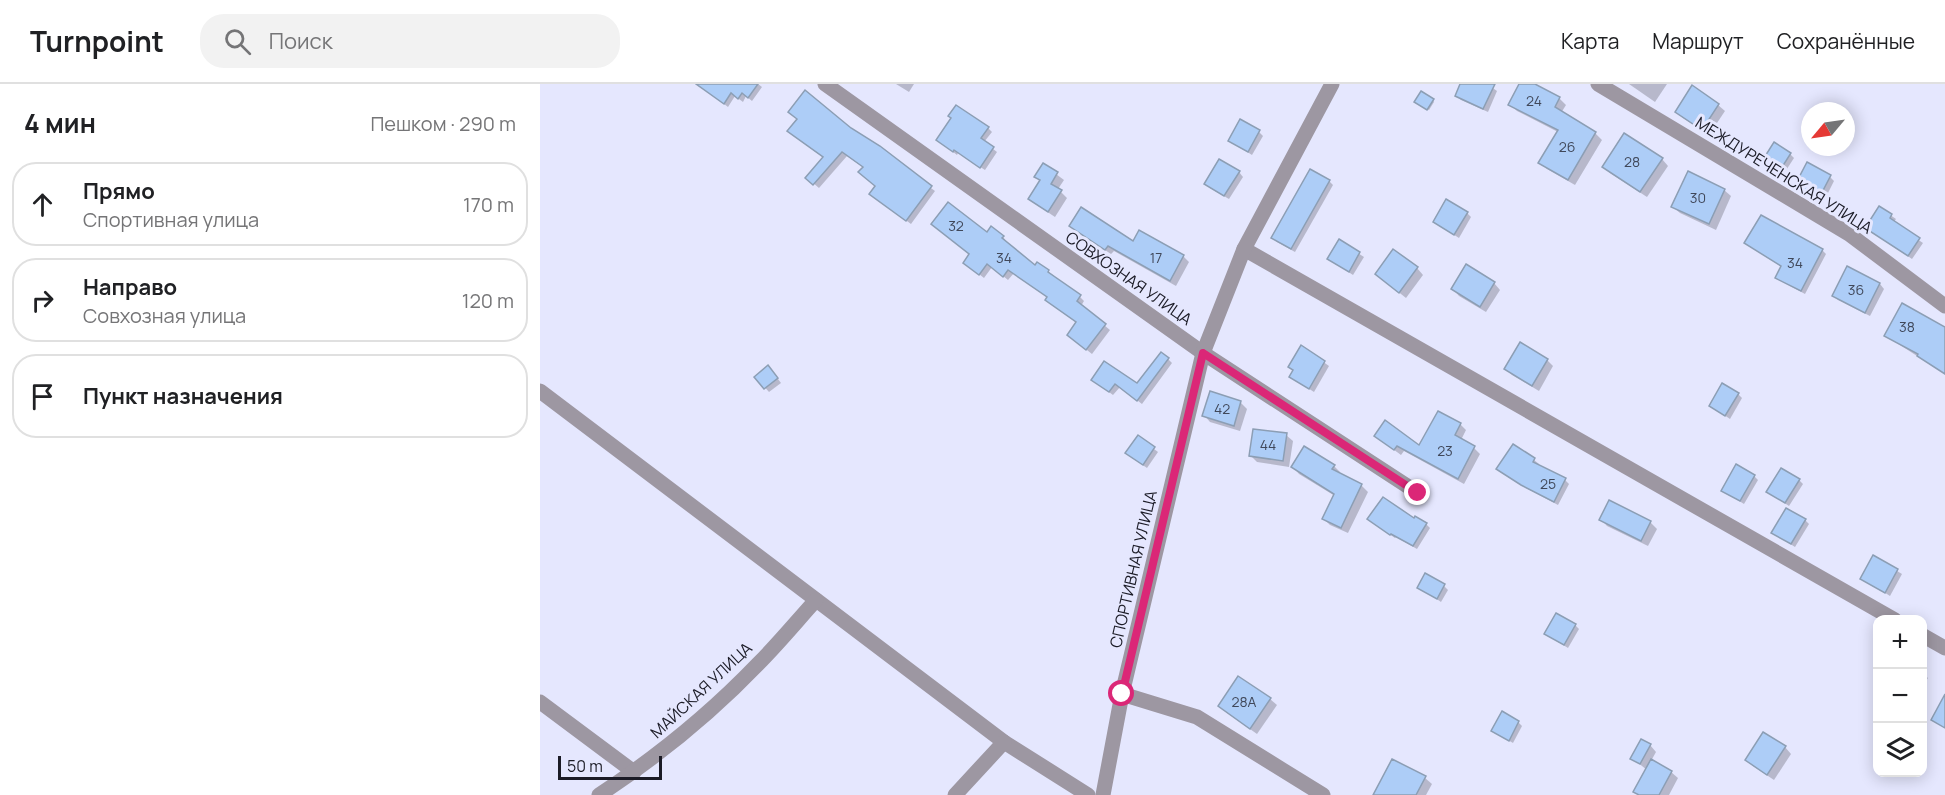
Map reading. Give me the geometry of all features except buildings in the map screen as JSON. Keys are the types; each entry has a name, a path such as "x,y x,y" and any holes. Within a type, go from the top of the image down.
{"street":[{"name":"СОВХОЗНАЯ УЛИЦА","path":"825,84 1203,353 1418,493"},
{"name":"СПОРТИВНАЯ УЛИЦА","path":"1103,795 1122,694 1203,353 1244,249 1332,84"},
{"name":"МЕЖДУРЕЧЕНСКАЯ УЛИЦА","path":"1598,84 1849,234 1945,306"},
{"path":"1244,249 1886,615"},
{"path":"540,391 1004,742 1088,795"},
{"name":"МАЙСКАЯ УЛИЦА","path":"599,795 677,740 718,704 759,664 816,600"},
{"path":"1927,637 1945,648"},
{"path":"1122,694 1197,717 1323,795"},
{"path":"540,702 634,772"},
{"path":"955,795 1004,742"}],"route":[{"path":"1122,694 1203,353 1418,493"}]}
